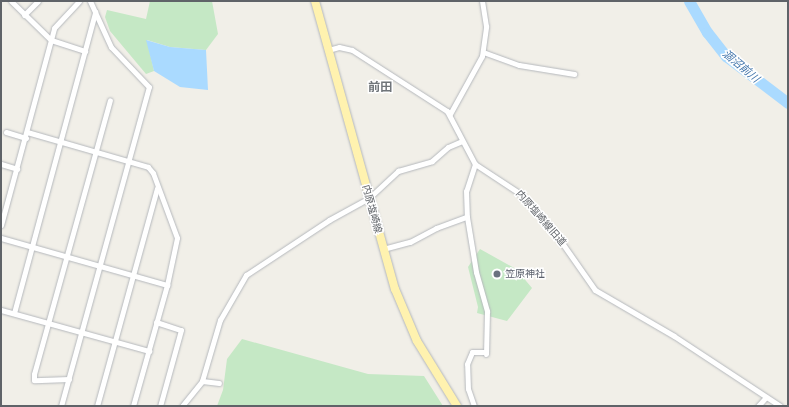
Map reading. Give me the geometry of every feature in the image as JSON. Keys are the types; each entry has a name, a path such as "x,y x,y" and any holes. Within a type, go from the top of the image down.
{"main road":[{"name":"内原塩崎線","path":"315,1 395,289 412,330 429,363 457,406"}],"street":[{"path":"11,1 51,40 85,51"},
{"path":"24,15 38,1"},
{"path":"1,225 54,28 79,1"},
{"path":"61,406 149,87 111,47 90,1"},
{"path":"328,50 339,47 352,50 450,114 483,52 486,26 482,1"},
{"path":"14,313 95,12"},
{"path":"483,52 518,65 574,74"},
{"path":"68,379 34,380 65,256 110,100"},
{"name":"内原塩崎線旧道","path":"450,114 462,141 475,164 519,193 558,236 595,290 687,344 780,406"},
{"path":"6,132 61,142 128,160 148,167 158,187 177,238 167,285 134,406"},
{"path":"182,406 202,381 222,316 246,275 329,220 369,198 398,171 432,160 448,147 462,141"},
{"path":"1,164 17,169"},
{"path":"474,406 468,389 467,364 472,352 486,353 487,311 476,272 467,217 466,191 475,164"},
{"path":"97,406 158,187"},
{"path":"383,249 410,242 436,228 467,217"},
{"path":"1,238 167,285"},
{"path":"1,310 149,351"},
{"path":"156,322 181,330 160,406"},
{"path":"202,381 219,383"},
{"path":"758,406 766,397"}],"green space":[{"path":"150,1 212,1 218,34 206,50 170,47 147,40 154,71 146,74 110,31 105,17 107,10 146,19"},
{"path":"480,249 516,269 532,288 507,321 477,313 478,307 468,267"},
{"path":"242,339 368,374 424,376 443,406 217,406 223,390 227,359"}],"water":[{"path":"146,40 170,47 206,50 208,90 180,87 154,71"}],"waterway":[{"name":"涸沼前川","path":"689,1 707,32 726,56 788,103"}],"place":[{"name":"笠原神社","path":"497,274"}],"district":[{"name":"前田","path":"380,87"}]}
